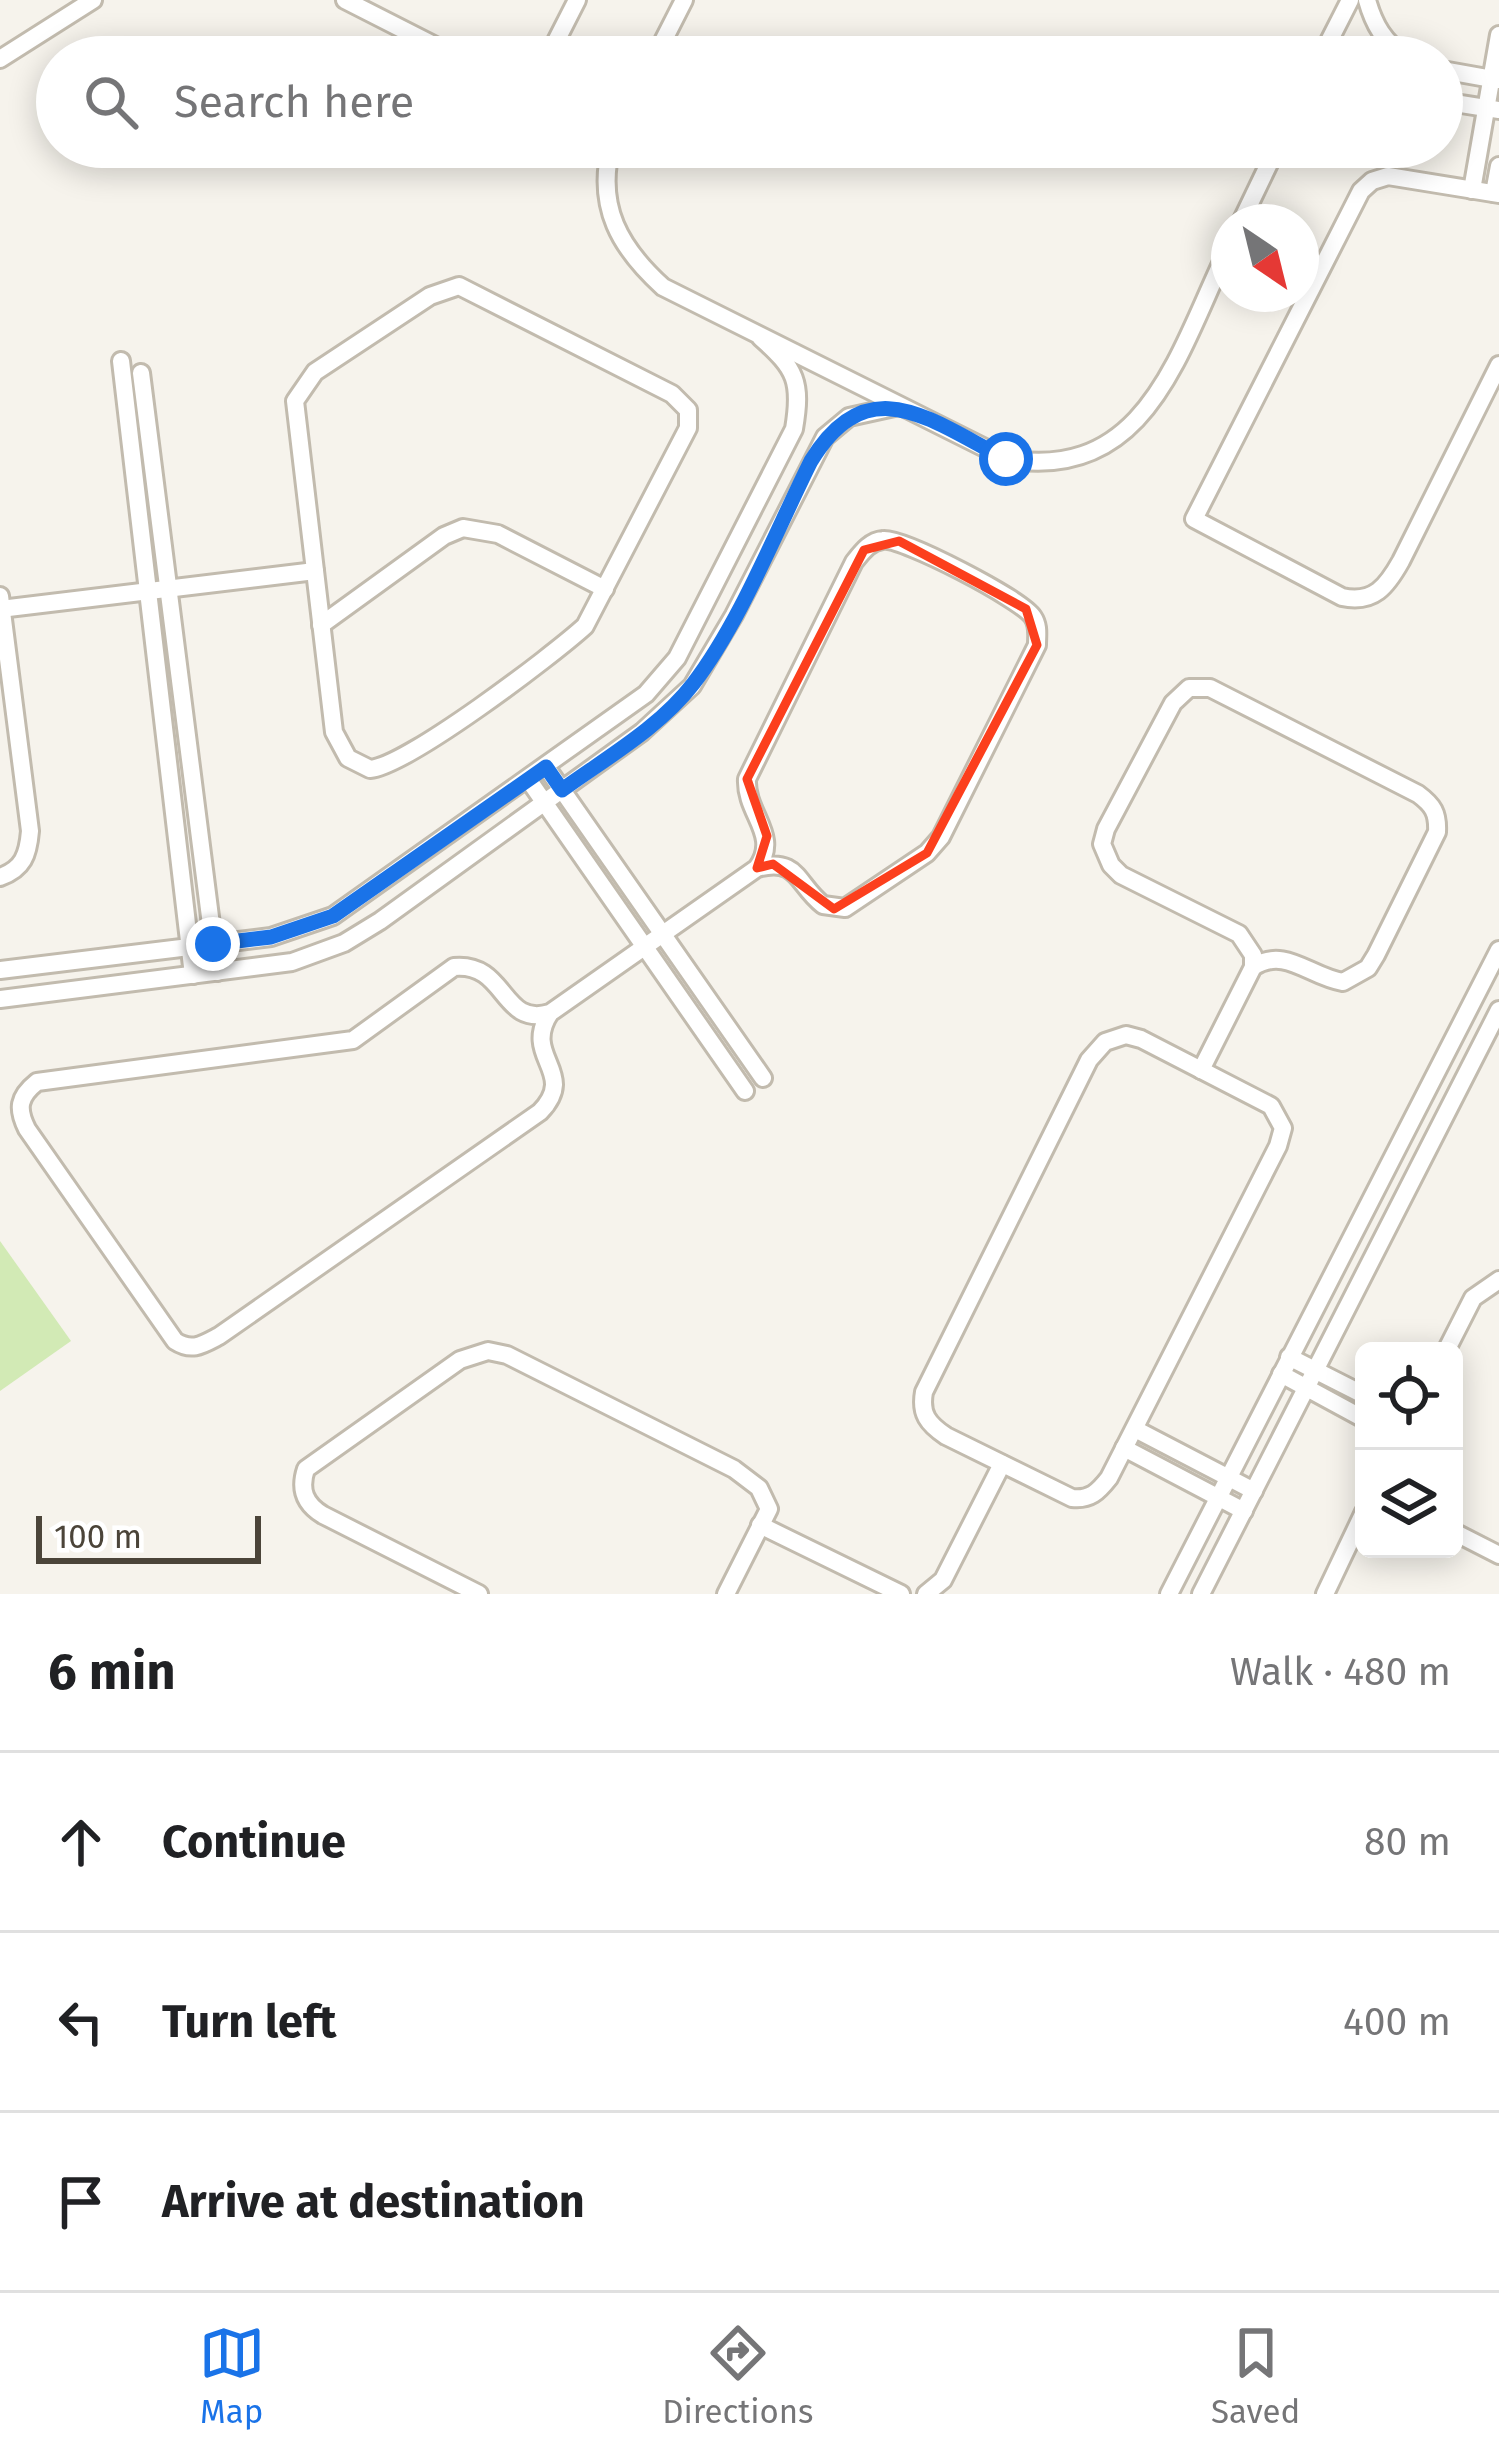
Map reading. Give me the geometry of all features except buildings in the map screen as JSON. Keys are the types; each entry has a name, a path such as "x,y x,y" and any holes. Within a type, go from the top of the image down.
{"street":[{"path":"36,36 93,0"},
{"path":"345,0 416,36"},
{"path":"559,36 577,0"},
{"path":"666,36 684,0"},
{"path":"1332,36 1350,0"},
{"path":"1367,0 1382,36"},
{"path":"1472,190 1493,109 1499,35"},
{"path":"0,59 36,36"},
{"path":"1463,74 1495,80"},
{"path":"1463,104 1493,109"},
{"path":"1499,166 1497,194 1388,176 1360,191 1194,519 1342,597 1358,601 1375,595 1402,561 1499,365"},
{"path":"608,168 609,206 619,236 634,261 663,287 1006,459 1066,462 1097,453 1130,428 1153,403 1211,284"},
{"path":"1250,204 1267,168"},
{"path":"459,286 672,394 688,410 688,428 605,589 585,626 560,649 383,768 357,765 334,732 294,415 298,394 315,372 430,296 459,286"},
{"path":"0,970 271,937 333,916 646,694 677,658 787,446 797,411 796,379 788,361 761,338"},
{"path":"121,361 193,975"},
{"path":"141,373 217,972"},
{"path":"0,999 292,962 344,943 642,732 692,686 826,437 849,417 899,406"},
{"path":"321,625 463,527 498,534 605,589"},
{"path":"550,1012 539,1034 540,1048 556,1085 554,1098 540,1112 197,1348 175,1341 27,1130 19,1108 37,1082 353,1040 454,967 488,972 527,1016 550,1012 757,868 765,857 767,836 749,806 747,779 864,550 874,542 899,541 1033,616 1037,645 953,815 927,853 861,899 834,909 814,898 794,871 783,866 757,868"},
{"path":"1,609 314,571"},
{"path":"0,596 30,831 23,863 0,877"},
{"path":"1201,1070 1253,968 1276,957 1343,982 1368,968 1437,832 1438,818 1418,794 1210,688 1189,688 1173,703 1102,844 1121,875 1239,934 1247,942 1253,968"},
{"path":"546,767 763,1078"},
{"path":"528,779 745,1090"},
{"path":"1168,1594 1499,950"},
{"path":"1201,1594 1499,1010"},
{"path":"1126,1035 1270,1106 1282,1128 1278,1146 1135,1429 1097,1492 1084,1499 1072,1498 930,1425 922,1404 1089,1060 1105,1042 1126,1035"},
{"path":"1451,1342 1473,1298 1499,1280"},
{"path":"479,1594 311,1508 302,1484 306,1469 475,1353 507,1355 750,1479 769,1510 726,1594"},
{"path":"1285,1366 1315,1370 1355,1390"},
{"path":"1285,1366 1306,1388 1355,1414"},
{"path":"1135,1429 1254,1491"},
{"path":"1124,1448 1244,1511"},
{"path":"926,1594 943,1580 1002,1464"},
{"path":"760,1525 901,1594"},
{"path":"1324,1594 1355,1530"},
{"path":"1463,1537 1499,1555"}],"highlighted area":[{"path":"899,541 1026,609 1037,645 927,853 834,909 773,864 757,868 767,836 747,779 864,550"}],"green space":[{"path":"0,1241 71,1341 0,1391"}],"route":[{"path":"213,944 271,937 333,916 546,767 562,790 670,709 710,659 811,461 826,437 849,417 899,406 1006,459"}]}
